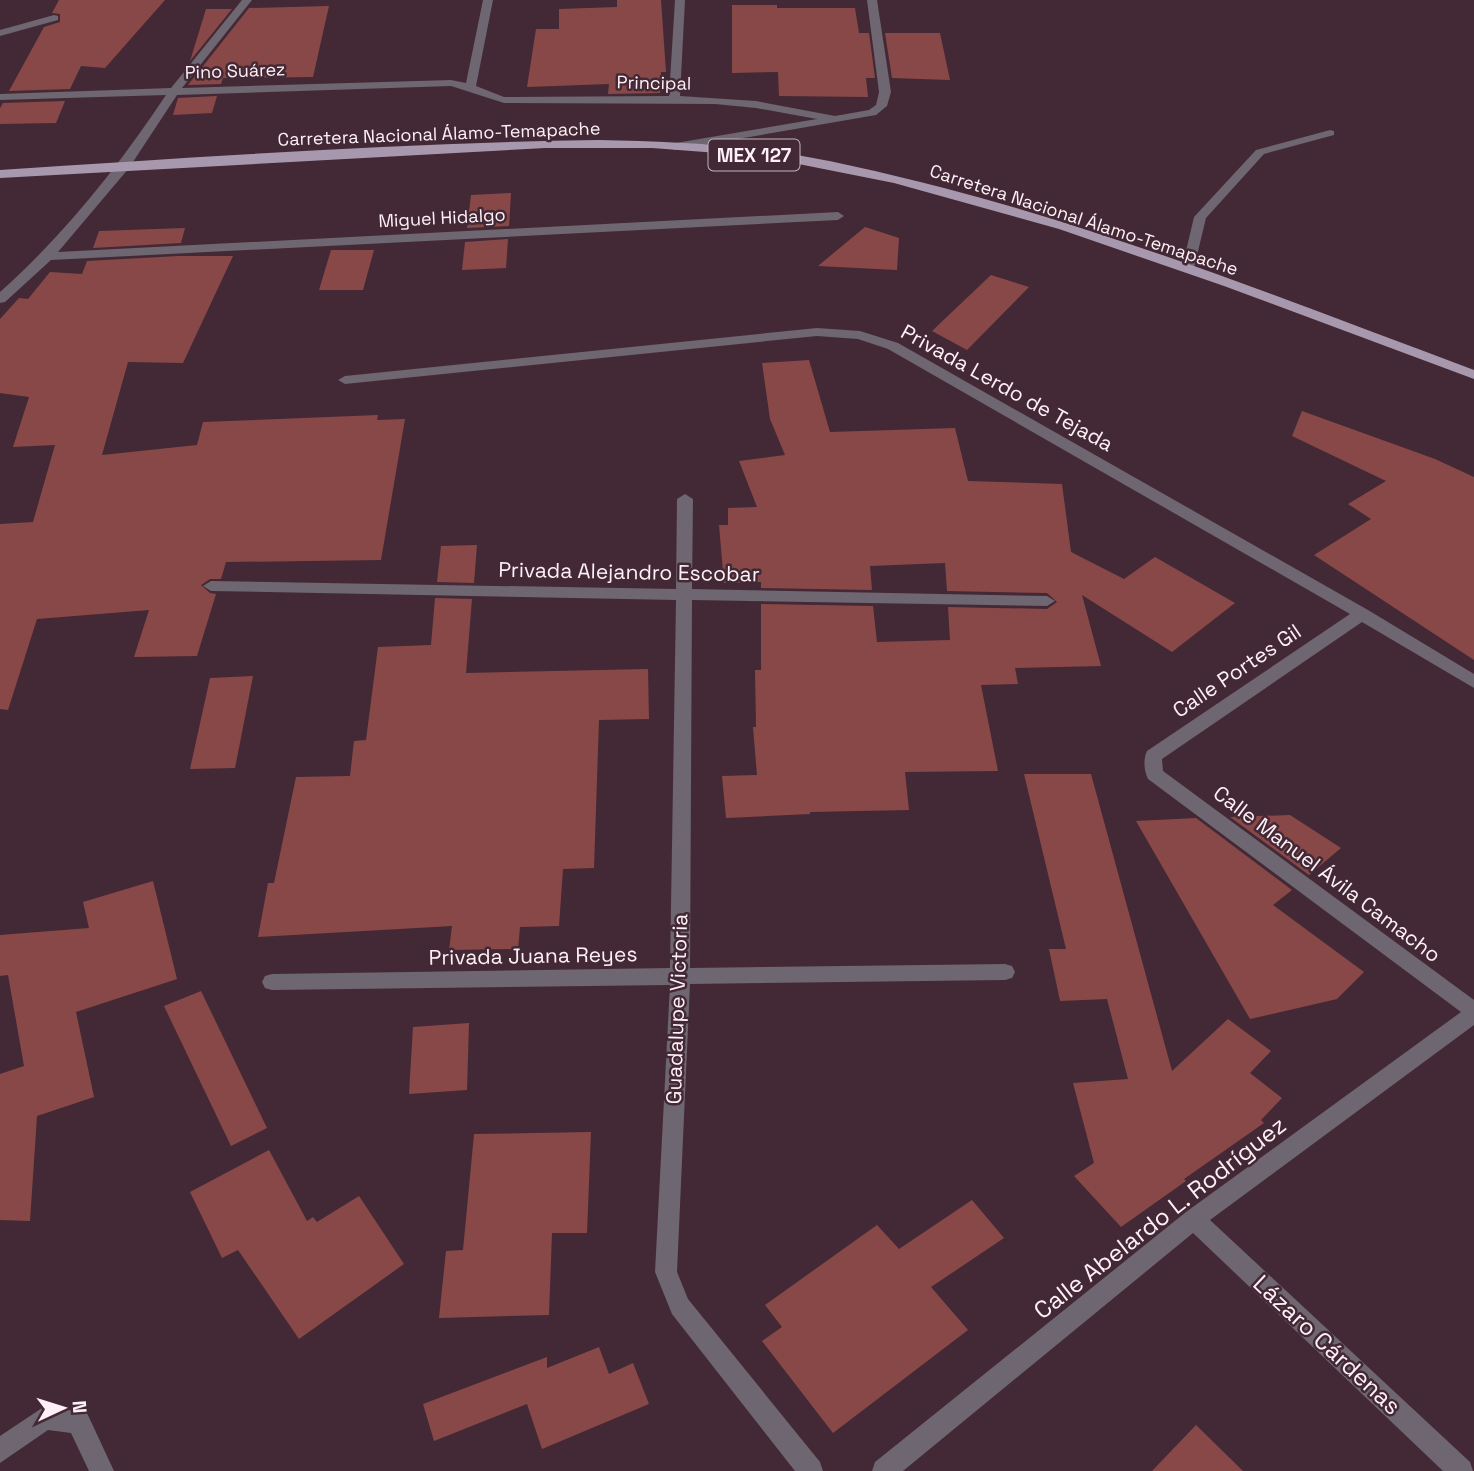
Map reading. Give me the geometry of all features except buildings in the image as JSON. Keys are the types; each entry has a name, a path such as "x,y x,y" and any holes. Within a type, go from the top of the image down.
{"main road":[{"name":"Carretera Nacional Álamo-Temapache","path":"0,174 533,144 674,146 808,161 957,194 1188,268 1474,375"}],"street":[{"path":"0,299 48,256 125,166 175,90 247,0"},
{"path":"471,85 488,0"},
{"path":"674,100 680,0"},
{"path":"674,146 872,113 881,106 885,92 872,0"},
{"path":"0,33 54,18"},
{"name":"Pino Suárez","path":"0,97 175,90 451,83 471,85"},
{"name":"Principal","path":"471,85 491,97 504,100 674,100 733,103 838,120"},
{"path":"1188,268 1200,217 1260,152 1330,133"},
{"name":"Miguel Hidalgo","path":"48,256 838,216"},
{"name":"Privada Lerdo de Tejada","path":"345,380 817,332 860,335 893,346 1362,614 1474,682"},
{"name":"Guadalupe Victoria","path":"685,499 680,977 666,1272 680,1306 811,1471"},
{"name":"Privada Alejandro Escobar","path":"211,586 1047,601"},
{"name":"Calle Portes Gil","path":"1154,774 1153,756 1362,614"},
{"name":"Calle Manuel Ávila Camacho","path":"1154,774 1474,1012"},
{"name":"Privada Juana Reyes","path":"272,982 1004,972"},
{"name":"Calle Abelardo L. Rodríguez","path":"884,1471 1194,1219 1474,1012"},
{"name":"Lázaro Cárdenas","path":"1194,1219 1461,1471"},
{"path":"0,1451 45,1418 78,1422 102,1471"}]}
